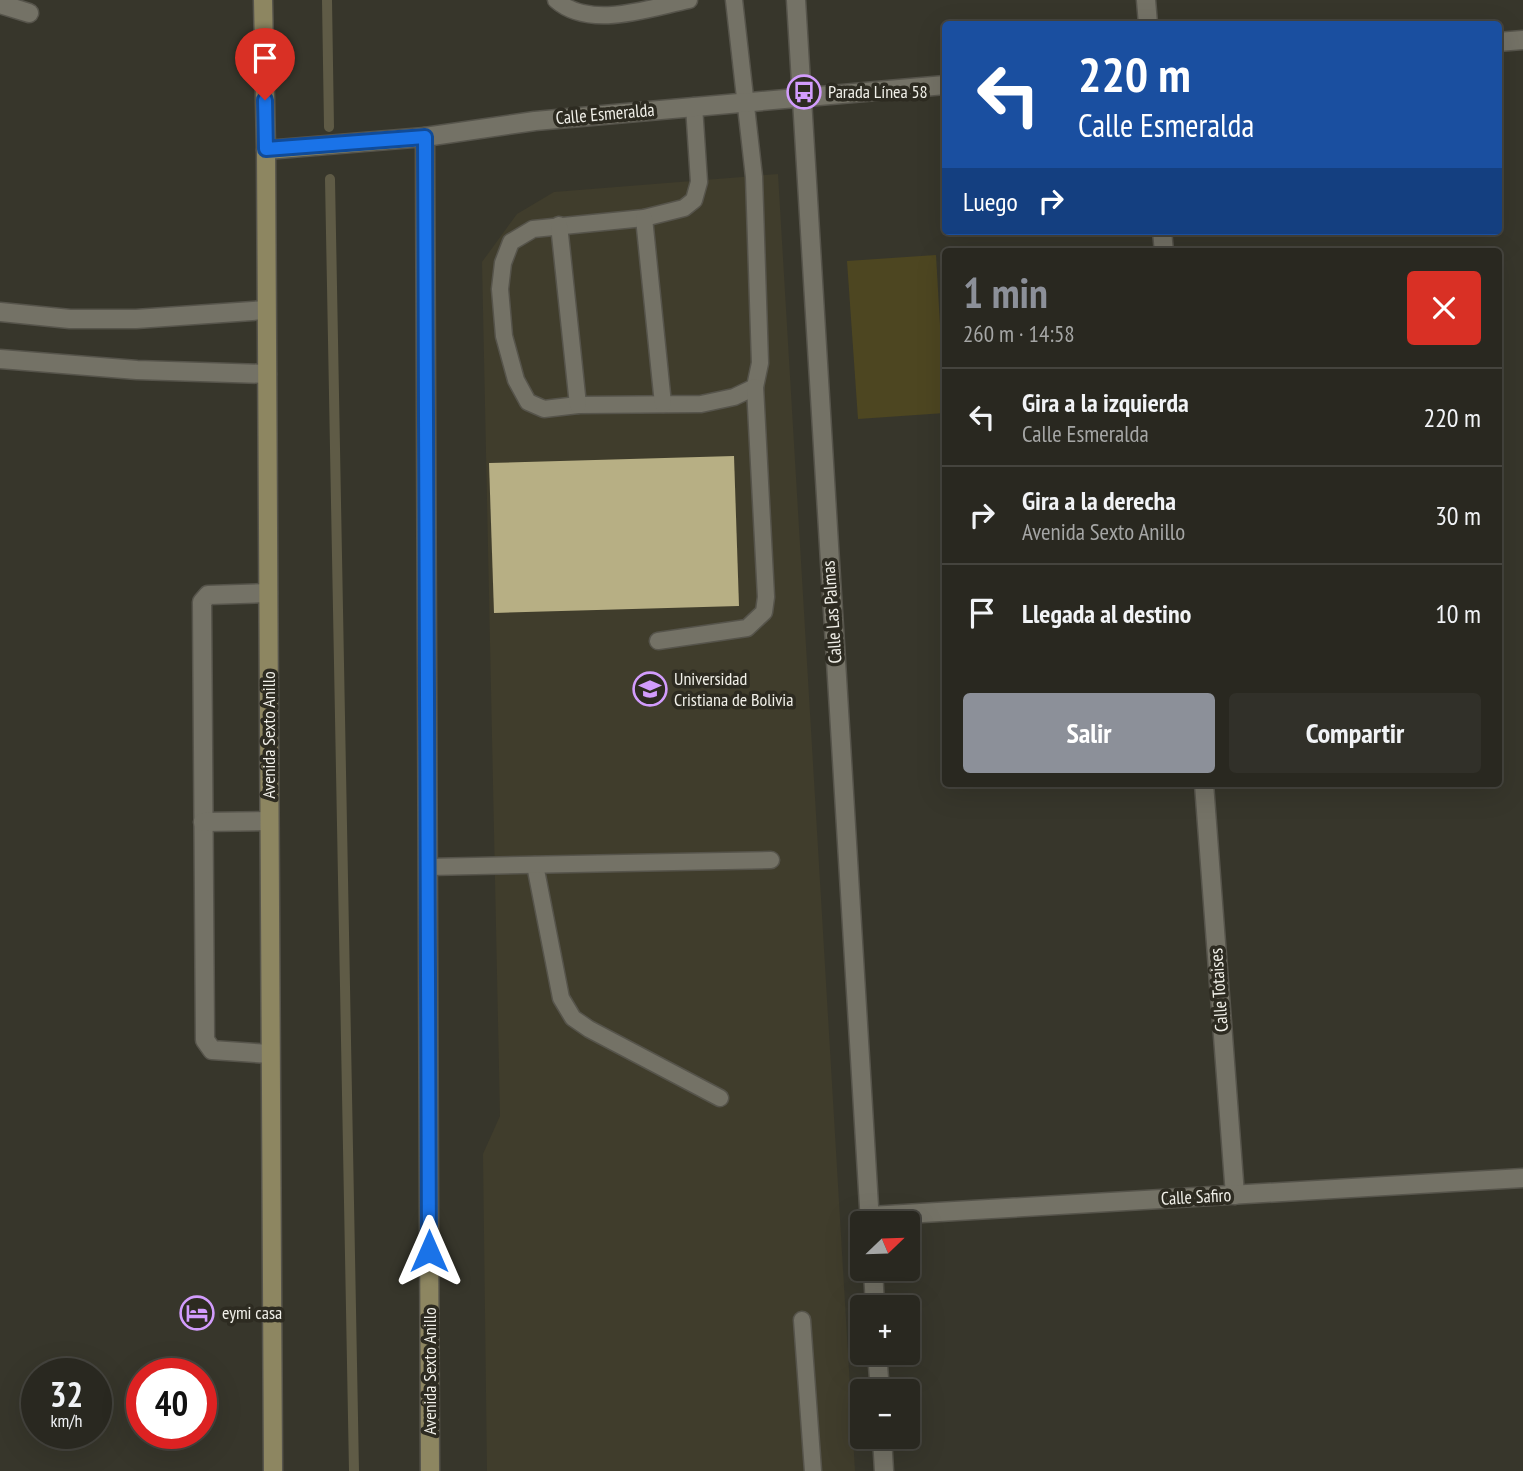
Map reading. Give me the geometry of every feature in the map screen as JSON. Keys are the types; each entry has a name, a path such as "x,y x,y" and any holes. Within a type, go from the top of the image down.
{"street":[{"name":"Avenida Sexto Anillo","path":"262,0 266,149 272,1471"},
{"name":"Calle Las Palmas","path":"796,0 869,1211"},
{"path":"1146,0 1147,21"},
{"path":"0,4 29,13"},
{"path":"1502,42 1523,40"},
{"name":"Calle Esmeralda","path":"266,149 425,137 535,121 942,85"},
{"name":"Avenida Sexto Anillo","path":"425,137 430,1471"},
{"path":"0,312 70,318 136,319 266,310"},
{"path":"0,359 137,370 267,374"},
{"path":"268,593 208,595 202,603 205,1040 212,1051 270,1054"},
{"name":"Calle Totaises","path":"1204,787 1234,1195"},
{"path":"203,822 269,821"},
{"name":"Calle Safiro","path":"920,1217 1523,1178"},
{"path":"883,1449 884,1471"}],"lane":[{"path":"556,0 567,10 589,15 611,15 689,0"},
{"path":"658,641 747,628 764,612 766,597 755,387 760,363 755,203 734,0"},
{"path":"694,106 699,182 694,200 684,208 644,218 533,229 511,243 503,263 500,289 504,336 516,380 528,402 544,409 578,405 701,404 734,397 755,387"},
{"path":"644,218 663,404"},
{"path":"559,225 578,405"},
{"path":"428,867 771,860"},
{"path":"535,865 561,998 573,1018 720,1098"},
{"path":"802,1320 813,1471"}],"shaded area":[{"name":"Universidad Cristiana de Bolivia","path":"778,174 850,1387 850,1449 854,1449 855,1471 487,1471 483,1154 500,1116 482,262 517,214 554,192"},
{"path":"936,255 942,413 858,419 847,261"}],"building":[{"path":"734,456 739,606 494,613 489,463"}],"waterway":[{"path":"327,0 329,127"},
{"path":"330,179 354,1471"}],"place":[{"name":"Parada Línea 58","path":"804,92"},
{"name":"Universidad Cristiana de Bolivia","path":"650,689"},
{"name":"eymi casa","path":"197,1313"}],"route":[{"path":"265,100 266,149 425,137 429,1251"}]}
